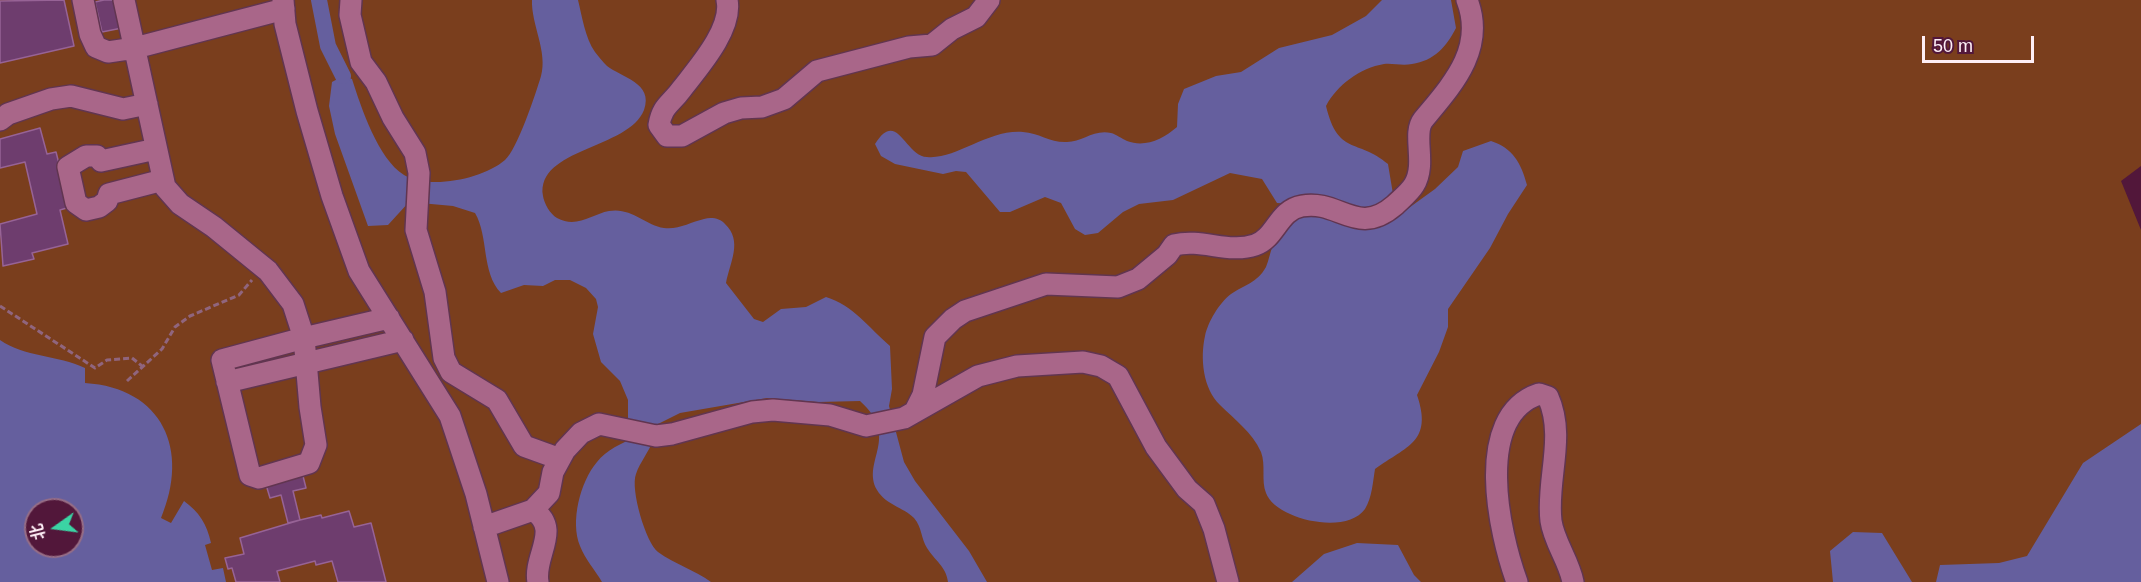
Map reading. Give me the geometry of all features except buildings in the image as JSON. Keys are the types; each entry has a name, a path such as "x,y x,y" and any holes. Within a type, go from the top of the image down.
{"street":[{"path":"82,0 90,34 96,47 108,52 135,48 283,4 304,100 332,196 359,271 450,416 484,527 498,582"},
{"path":"124,0 165,187 180,204 214,227 268,271 293,304 304,338 316,445 309,463 259,478 250,475 222,360 304,338 389,318"},
{"path":"351,0 353,33 361,62 376,82 393,118 415,153 419,173 416,230 435,292 440,340 451,372 498,400 524,446 560,459"},
{"path":"727,0 728,8 723,29 714,47 662,111 659,125 667,136 682,136 724,113 741,108 762,107 784,99 817,71 909,47 932,45 952,29 976,17 989,0"},
{"path":"906,415 923,395 935,337 953,319 973,308 1047,284 1118,287 1138,279 1167,255 1174,245 1186,242 1242,248 1258,244 1290,209 1300,206 1323,206 1356,219 1371,219 1389,210 1414,184 1422,153 1418,138 1421,122 1457,79 1467,57 1473,37 1473,19 1467,0"},
{"path":"0,120 8,114 51,99 70,96 123,109 147,104"},
{"path":"101,161 156,149"},
{"path":"86,156 97,156 101,161 109,194 107,201 99,207 86,210 76,203 68,168 86,156"},
{"path":"109,194 163,180"},
{"path":"227,382 403,340"},
{"path":"484,527 533,510 549,493 553,472 560,459 581,433 599,424 656,436 672,434 752,412 773,410 830,415 866,426 874,425 906,415 978,376 999,370 1083,362 1101,366 1118,376 1156,447 1187,489 1204,504 1214,530 1228,582"},
{"path":"1517,582 1498,515 1499,437 1515,409 1526,398 1539,394 1548,397 1555,417 1551,523 1569,564 1573,582"},
{"path":"533,510 544,517 547,528 546,544 538,560 538,582"}],"path":[{"path":"127,381 162,350 175,327 190,316 239,295 260,265"},
{"path":"0,306 96,368 107,360 125,358 132,358 142,366"}],"shaded area":[{"path":"0,0 2141,0 2141,166 2121,181 2141,230 2141,582 0,582"},
{"path":"532,0 578,0 586,34 595,52 607,66 635,82 644,93 646,101 644,110 635,123 621,133 568,158 554,168 545,180 543,196 550,211 557,218 571,222 617,210 664,228 679,227 707,218 718,219 730,231 734,245 726,283 754,319 763,322 781,309 806,307 826,297 836,301 860,318 890,346 892,389 889,406 904,462 915,481 969,551 987,582 948,582 943,568 925,544 919,525 914,518 890,503 877,490 873,479 873,469 878,449 878,426 872,414 860,401 818,402 767,398 680,413 654,426 628,427 628,400 620,381 601,362 593,334 598,307 596,299 586,288 570,280 555,280 543,286 524,285 501,293 490,275 482,233 475,213 453,206 409,202 388,225 368,226 335,134 329,106 332,82 343,76 352,79 378,145 386,157 404,175 428,182 442,182 484,172 495,167 510,154 526,121 541,76 543,67 541,48"},
{"path":"1382,0 1451,0 1456,28 1444,47 1427,60 1405,65 1384,64 1366,69 1336,91 1326,106 1336,132 1343,139 1388,164 1393,194 1372,210 1277,203 1262,179 1230,173 1173,200 1139,204 1123,212 1098,233 1085,235 1075,229 1061,203 1045,197 1010,212 1000,212 966,172 956,171 943,174 895,164 881,156 875,144 883,134 889,131 895,132 919,155 938,157 1010,132 1029,133 1061,142 1105,132 1134,143 1147,143 1166,135 1177,127 1178,104 1184,89 1216,76 1241,72 1279,48 1332,35 1366,16"},
{"path":"1491,141 1505,148 1515,157 1527,185 1490,248 1448,309 1448,327 1439,352 1417,395 1422,423 1419,433 1407,448 1375,469 1367,505 1356,517 1343,522 1328,523 1296,517 1283,510 1272,502 1266,493 1263,462 1257,445 1248,432 1214,398 1206,382 1203,363 1204,345 1211,319 1222,302 1262,272 1275,241 1297,212 1399,215 1435,189 1458,167 1463,151"},
{"path":"0,340 20,350 85,368 85,383 112,387 134,397 151,410 163,427 170,447 172,469 169,493 161,518 171,523 184,501 194,510 205,524 209,536 211,543 205,545 212,570 223,568 226,582 0,582"},
{"path":"2141,424 2141,582 1936,582 1940,565 1999,563 2027,556 2083,463"},
{"path":"636,437 653,440 636,474 635,491 644,527 653,547 671,560 711,582 602,582 582,551 576,526 578,502 586,480 591,470 605,454"},
{"path":"1853,532 1882,533 1912,582 1833,582 1830,551"},
{"path":"1357,543 1398,545 1414,575 1421,582 1292,582 1324,554"}],"waterway":[{"path":"319,0 328,46 343,76"}]}
